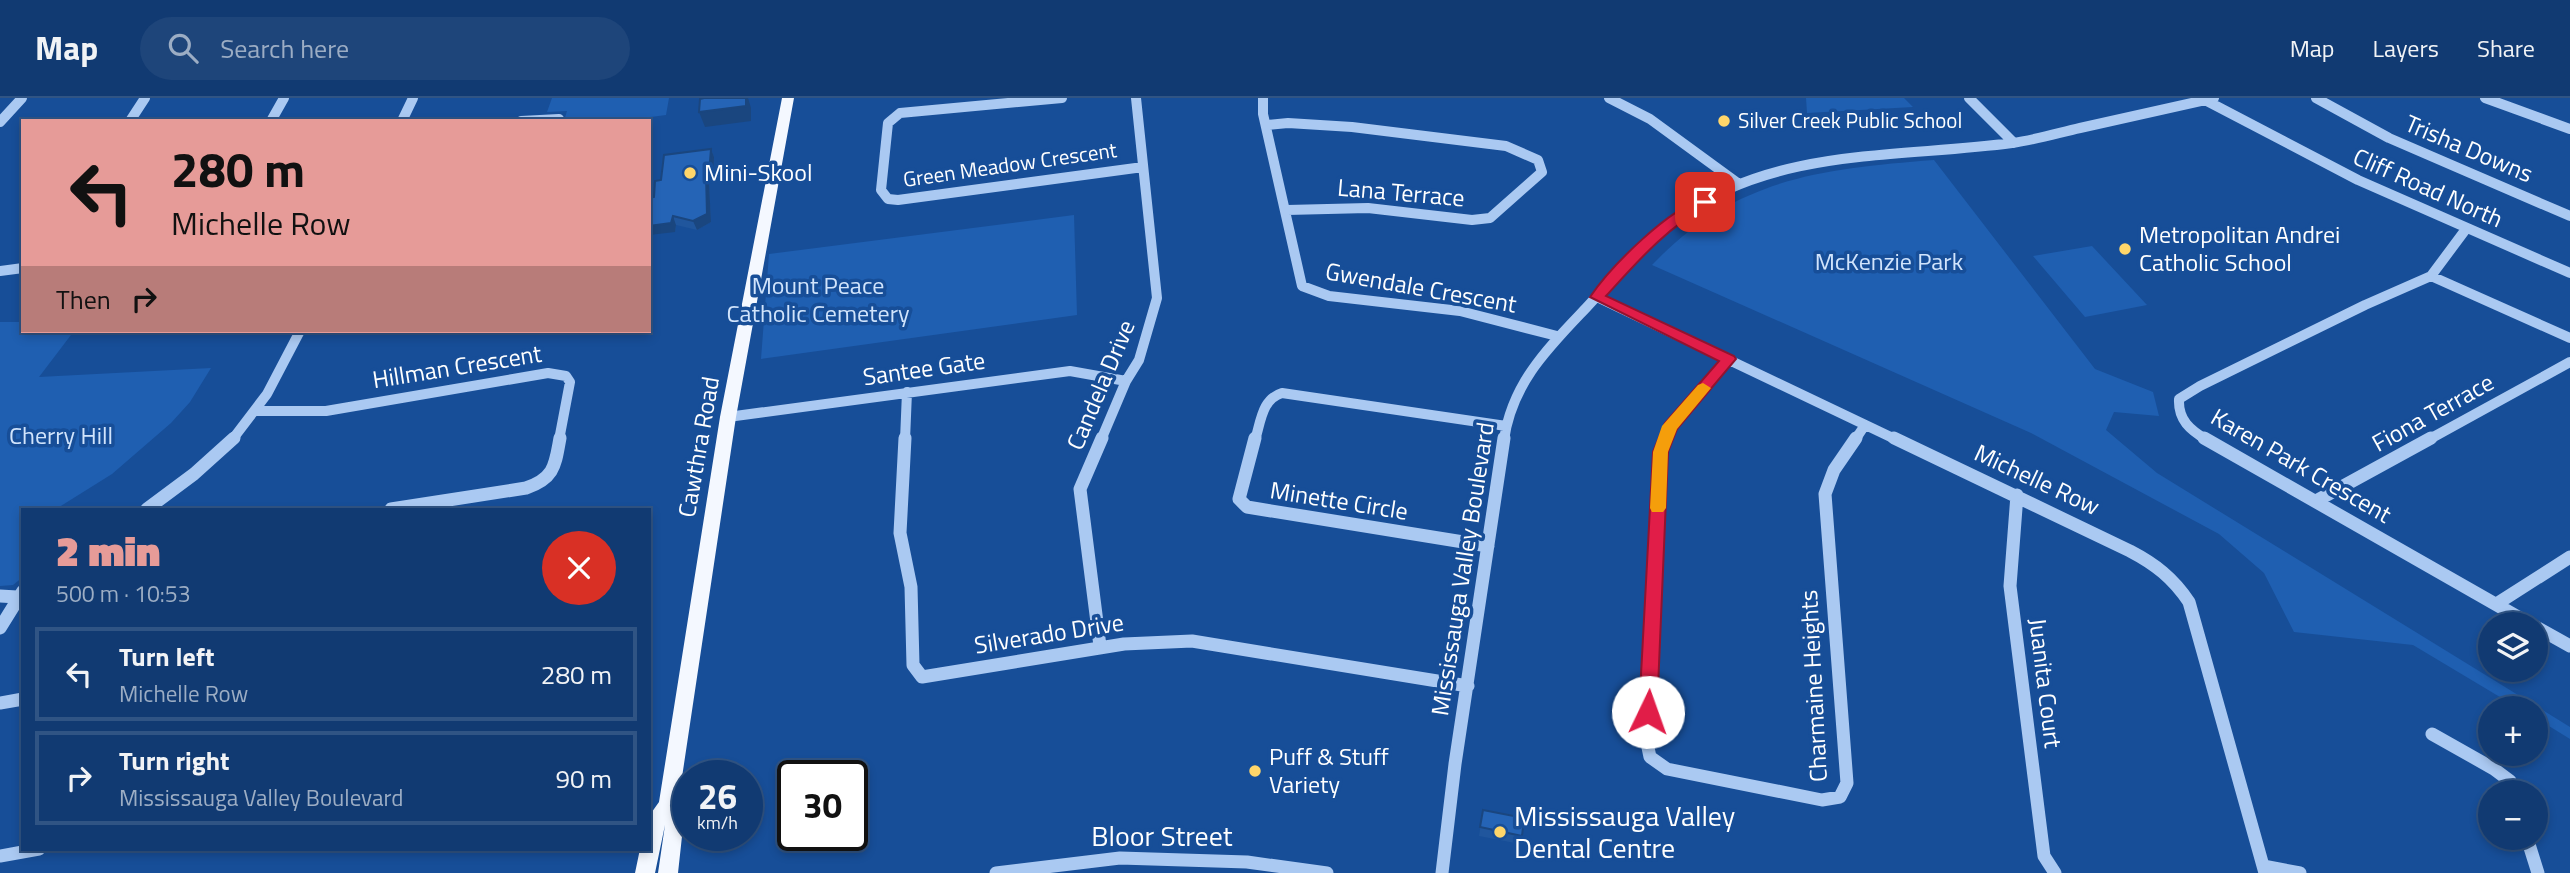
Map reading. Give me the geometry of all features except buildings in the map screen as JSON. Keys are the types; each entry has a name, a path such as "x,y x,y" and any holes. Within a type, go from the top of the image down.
{"main road":[{"name":"Cawthra Road","path":"651,846 656,823 668,805 728,418 789,98"},
{"name":"Cawthra Road","path":"668,805 675,818 668,873"},
{"name":"Cawthra Road","path":"645,873 650,851"},
{"path":"671,853 678,870 685,873"}],"street":[{"path":"0,122 22,98"},
{"path":"131,119 145,98"},
{"path":"272,119 284,98"},
{"path":"403,119 413,98"},
{"name":"Green Meadow Crescent","path":"1062,98 900,113 888,123 881,190 888,199 898,200 1143,167"},
{"name":"Candela Drive","path":"1100,646 1080,489 1126,381 1139,360 1157,298 1136,98"},
{"name":"Gwendale Crescent","path":"1264,98 1267,125 1302,286 1314,292 1460,311 1557,336"},
{"path":"1609,98 1650,119 1740,184"},
{"path":"1969,98 2014,143"},
{"name":"Trisha Downs","path":"2316,98 2389,138 2570,216"},
{"path":"2486,98 2570,129"},
{"name":"Mississauga Valley Boulevard","path":"1443,873 1506,426 1522,382 1557,336 1650,240 1681,215 1740,184 1774,172 1846,157 2014,143 2210,99"},
{"name":"Cliff Road North","path":"2210,99 2358,180 2570,273"},
{"name":"Lana Terrace","path":"1267,125 1288,123 1352,127 1506,146 1538,160 1542,172 1490,218 1472,220 1368,208 1287,210"},
{"name":"Karen Park Crescent","path":"2466,229 2431,276 2262,354 2179,399 2177,412 2182,422 2195,433 2512,612"},
{"path":"0,271 21,268"},
{"path":"2431,276 2570,338"},
{"name":"Michelle Row","path":"1597,297 2017,495 2157,565 2176,580 2189,602 2264,869"},
{"path":"148,508 193,475 229,442 256,411 299,333"},
{"name":"Charmaine Heights","path":"1728,359 1670,426 1661,452 1646,738 1650,757 1667,769 1822,800 1840,797 1847,783 1825,494 1834,470 1865,425"},
{"name":"Fiona Terrace","path":"2316,501 2570,362"},
{"name":"Santee Gate","path":"728,418 1069,371 1126,381"},
{"name":"Hillman Crescent","path":"256,411 326,411 548,373 566,376 570,382 570,392 554,469 540,483 526,488 397,508"},
{"name":"Silverado Drive","path":"907,393 900,533 911,587 914,665 922,677 1100,646 1161,640 1192,641 1468,686"},
{"name":"Minette Circle","path":"1488,546 1258,510 1247,507 1239,499 1240,490 1266,403 1272,396 1282,393 1506,426"},
{"name":"Juanita Court","path":"2017,495 2010,586 2044,856 2055,873"},
{"path":"2498,603 2570,556"},
{"path":"0,596 20,594"},
{"path":"0,628 20,594"},
{"name":"Karen Park Crescent","path":"2548,634 2570,646"},
{"path":"0,703 21,699"},
{"path":"2432,734 2494,769 2508,780"},
{"path":"2531,850 2538,873"},
{"path":"0,856 28,851"},
{"name":"Bloor Street","path":"996,873 1120,858 1187,866 1248,862 1327,873"},
{"path":"2264,869 2300,873"}],"green space":[{"path":"552,98 669,98 666,115 635,119 565,119 567,111 547,112"},
{"path":"1806,98 1904,98 1913,107 1807,113"},
{"name":"McKenzie Park","path":"1934,160 2095,369 2153,392 2159,416 2114,412 2106,430 2157,473 2478,670 2478,682 2497,682 2520,696 2498,696 2413,645 2294,632 2264,573 2219,534 2031,433 1652,265 1683,236 1715,213 1748,196 1781,183 1817,174"},
{"name":"Mount Peace Catholic Cemetery","path":"1074,215 1077,315 761,359 769,254"},
{"path":"2092,246 2147,305 2085,317 2033,256"},
{"name":"Cherry Hill","path":"0,322 21,322 21,333 72,333 39,377 211,368 190,402 171,423 112,474 58,508 21,508 21,579 13,585 0,586"},
{"name":"McKenzie Park","path":"2548,713 2570,727 2570,739 2548,725"}],"slow traffic":[{"path":"1658,508 1661,452 1670,426 1703,388"}],"place":[{"name":"Silver Creek Public School","path":"1724,121"},
{"name":"Mini-Skool","path":"690,173"},
{"name":"Metropolitan Andrei Catholic School","path":"2125,249"},
{"name":"Puff & Stuff Variety","path":"1255,771"},
{"name":"Mississauga Valley Dental Centre","path":"1500,832"}],"route":[{"path":"1648,712 1661,452 1670,426 1728,359 1597,297 1650,240 1681,215 1705,202"}]}
